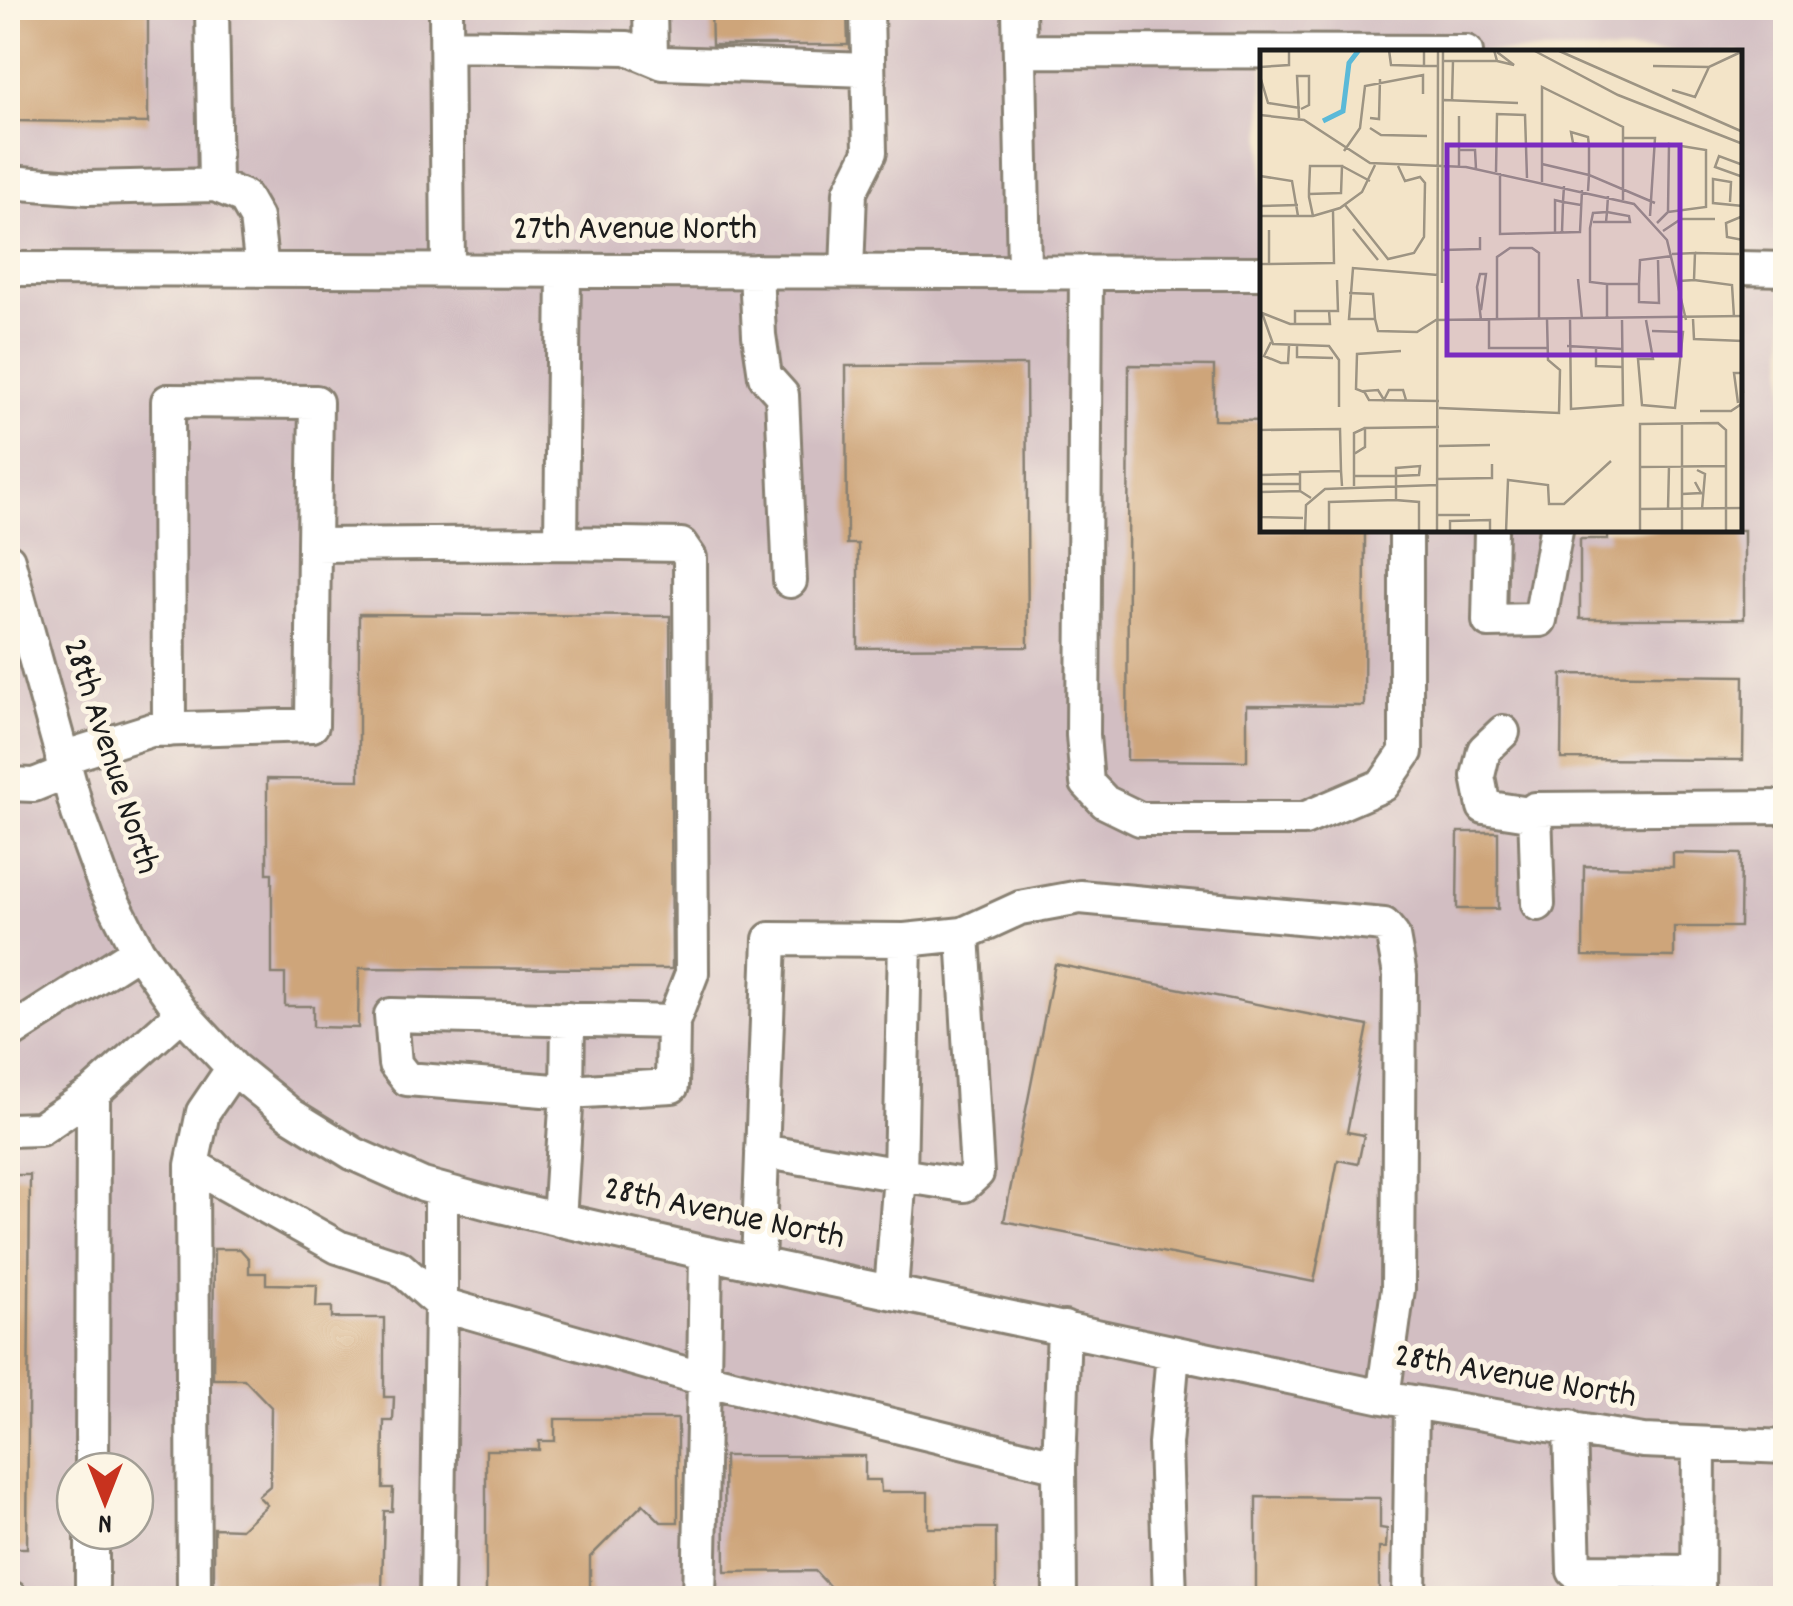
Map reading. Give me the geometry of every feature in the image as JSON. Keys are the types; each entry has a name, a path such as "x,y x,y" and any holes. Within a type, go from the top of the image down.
{"street":[{"path":"212,8 215,185"},
{"path":"446,8 448,271"},
{"path":"650,8 651,58"},
{"path":"847,272 850,192 870,152 868,8"},
{"path":"1019,8 1024,272"},
{"path":"446,45 627,48 663,62 868,70"},
{"path":"1020,51 1260,52"},
{"path":"8,182 88,188 215,185 244,197 256,218 262,270"},
{"path":"1743,268 1786,269"},
{"name":"27th Avenue North","path":"8,269 1260,274"},
{"path":"561,543 564,272"},
{"path":"756,272 764,376 782,395 790,581"},
{"path":"1086,272 1084,735 1086,783 1105,802 1140,819 1304,819 1383,785 1406,752 1406,532"},
{"path":"8,784 34,785 64,765 151,730 169,730 312,726 316,402 168,400 169,730"},
{"path":"1492,532 1489,621 1540,620 1556,532"},
{"path":"314,545 680,545 690,558 692,974 673,1022 672,1086 567,1092 406,1079 395,1064 391,1015 673,1022"},
{"name":"28th Avenue North","path":"8,563 78,814 104,884 138,951 182,1012 233,1068 292,1114 354,1154 423,1185 559,1220 1398,1400 1642,1441 1786,1447"},
{"path":"1502,732 1484,750 1478,776 1484,807 1536,815"},
{"path":"1538,904 1535,810 1786,807"},
{"path":"758,1264 770,939 906,940 963,934 1020,908 1080,897 1384,925 1393,936 1400,975 1398,1400 1409,1598"},
{"path":"762,1151 964,1185 976,1173 963,934"},
{"path":"890,1291 900,1175 906,940"},
{"path":"8,1034 138,951"},
{"path":"8,1130 40,1129 93,1093 182,1012"},
{"path":"559,1220 568,1019"},
{"path":"194,1598 192,1165 203,1112 233,1068"},
{"path":"92,1451 93,1093"},
{"path":"192,1165 338,1246 399,1268 441,1304 704,1379 1060,1466"},
{"path":"436,1598 441,1190"},
{"path":"700,1598 706,1253"},
{"path":"1060,1598 1064,1328"},
{"path":"1170,1598 1165,1444 1173,1353"},
{"path":"1570,1427 1574,1571 1698,1585 1698,1444"},
{"path":"92,1551 92,1598"}],"shaded area":[{"path":"8,8 1785,8 1785,1598 8,1598"}],"building":[{"path":"17,8 148,8 148,123 16,121"},
{"path":"711,8 847,8 848,45 712,45"},
{"path":"1026,365 1028,647 858,648 858,544 847,544 846,366"},
{"path":"1129,365 1214,366 1214,420 1260,421 1260,532 1365,532 1364,706 1247,705 1247,761 1127,760"},
{"path":"1744,530 1744,619 1580,619 1580,539 1608,539 1608,532"},
{"path":"359,614 670,616 672,969 359,968 358,1028 313,1027 313,1006 285,1006 285,974 272,974 267,779 359,780"},
{"path":"1562,674 1744,676 1743,760 1561,759"},
{"path":"1458,832 1498,832 1498,909 1457,909"},
{"path":"1673,853 1741,854 1740,927 1674,927 1674,957 1583,956 1584,866 1673,867"},
{"path":"1055,964 1368,1026 1347,1132 1364,1135 1358,1164 1338,1160 1314,1282 1004,1221"},
{"path":"8,1175 30,1175 27,1548 8,1548"},
{"path":"214,1249 240,1249 249,1259 249,1273 266,1273 266,1284 317,1285 316,1307 332,1307 332,1318 384,1318 384,1397 394,1397 393,1421 384,1421 383,1488 393,1488 392,1511 384,1511 382,1590 337,1590 327,1598 214,1598 214,1528 241,1529 267,1505 258,1496 270,1486 271,1407 244,1379 213,1379"},
{"path":"555,1419 678,1419 678,1522 661,1522 643,1504 590,1557 590,1598 486,1598 486,1450 539,1450 539,1441 555,1441"},
{"path":"724,1456 865,1456 865,1480 880,1480 881,1492 928,1492 928,1528 996,1528 996,1598 871,1598 863,1590 833,1590 815,1571 725,1572"},
{"path":"1256,1497 1380,1498 1380,1528 1387,1529 1386,1548 1379,1548 1379,1598 1256,1598"}]}
